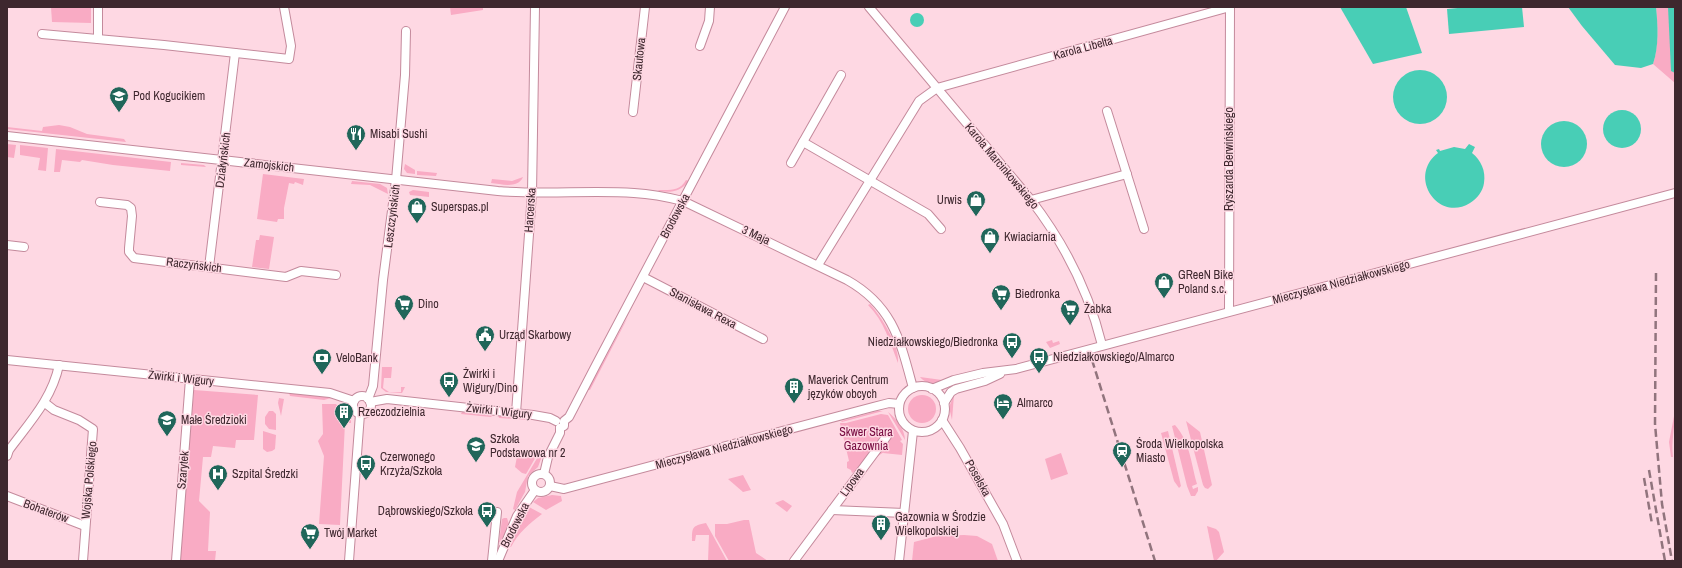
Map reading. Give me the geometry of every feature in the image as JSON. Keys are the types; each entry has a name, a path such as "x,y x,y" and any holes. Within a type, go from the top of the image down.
{"street":[{"path":"98,7 98,39"},
{"path":"42,34 289,59 291,46 284,7"},
{"name":"Harcerska","path":"516,413 532,193 535,7"},
{"name":"Skautowa","path":"633,112 645,7"},
{"path":"700,46 709,21 710,7"},
{"name":"Karola Marcinkowskiego","path":"869,7 1031,200 1052,228 1074,268 1090,306 1102,345"},
{"name":"Karola Libelta","path":"937,88 1230,7"},
{"name":"Ryszarda Berwińskiego","path":"1229,312 1230,7"},
{"name":"Brodowska","path":"544,474 548,457 560,433 560,423 568,417 786,8"},
{"name":"Leszczyńskich","path":"369,400 373,386 396,180 405,75 406,31"},
{"name":"Działyńskich","path":"209,267 235,53"},
{"path":"791,163 841,75"},
{"path":"818,265 919,101 937,88"},
{"path":"1107,111 1144,229"},
{"name":"Zamojskich","path":"7,136 396,180 532,193"},
{"path":"803,142 928,214 941,229"},
{"path":"1031,200 1127,174"},
{"name":"3 Maja","path":"532,193 633,193 656,195 683,201 818,265 859,286 881,306 896,331 914,388"},
{"name":"Mieczysława Niedziałkowskiego","path":"944,402 951,392 956,389 985,380 1006,371 1675,193"},
{"name":"Raczyńskich","path":"100,202 127,205 131,208 132,216 129,252 134,258 286,277 301,271 336,275"},
{"path":"7,245 24,247"},
{"name":"Stanisława Rexa","path":"643,277 763,339"},
{"name":"Żwirki i Wigury","path":"7,360 330,393 354,401"},
{"path":"7,456 9,450 45,403 56,378 59,365"},
{"name":"Mieczysława Niedziałkowskiego","path":"932,389 954,380 983,373 1006,371"},
{"name":"Szarytek","path":"176,561 190,378"},
{"path":"923,386 932,389 941,396 944,402 945,409 942,420 939,425 929,432 913,431 901,420 899,415 899,404 904,395 914,388 923,386"},
{"path":"359,396 365,397 369,400 371,406 367,412 360,414 354,409 354,401 359,396"},
{"name":"Żwirki i Wigury","path":"369,400 387,399 516,413 550,418 560,423"},
{"name":"Wojska Polskiego","path":"45,403 54,410 79,420 93,429 83,561"},
{"name":"Mieczysława Niedziałkowskiego","path":"550,486 564,489 873,407 899,404"},
{"path":"350,561 360,414"},
{"name":"Poselska","path":"942,420 960,448 1003,524 1017,561"},
{"path":"899,561 913,431"},
{"name":"Lipowa","path":"794,561 887,436"},
{"path":"539,474 544,474 550,481 550,486 543,492 535,490 532,486 532,481 534,477 539,474"},
{"name":"Brodowska","path":"498,561 517,516 535,490"},
{"name":"Bohaterów","path":"7,496 85,526"},
{"name":"Lipowa","path":"832,510 904,513"},
{"path":"492,561 497,512"}],"green space":[{"path":"51,7 91,7 91,23 52,22"},
{"path":"450,7 483,7 483,10 451,15"},
{"path":"1656,7 1675,7 1675,83 1653,64 1658,36"},
{"path":"59,125 70,127 87,134 124,139 126,142 7,129 7,127 42,131 43,127"},
{"path":"7,144 16,145 14,158 7,157"},
{"path":"20,145 48,148 46,171 38,170 40,158 20,155"},
{"path":"56,149 171,162 170,171 82,160 80,162 62,160 60,172 54,172"},
{"path":"181,163 204,165 206,167 181,165"},
{"path":"405,164 415,170 415,174 407,173 404,169"},
{"path":"417,171 437,173 436,176 417,175"},
{"path":"263,174 304,179 303,185 295,182 294,184 289,183 284,208 284,219 278,219 277,222 257,219"},
{"path":"523,177 521,181 509,185 491,183 492,179 512,181"},
{"path":"686,180 689,181 679,190 671,192 658,191 678,188 684,184"},
{"path":"352,181 380,184 387,188 388,194 370,185 351,184"},
{"path":"413,190 429,192 429,197 410,195 409,192"},
{"path":"260,235 274,237 269,269 252,267 256,240 259,240"},
{"path":"870,304 884,323 893,340 898,356 898,363 886,332 874,311 868,305"},
{"path":"628,317 590,390 588,390 623,325"},
{"path":"1052,340 1053,343 1059,341 1060,344 1050,348 1046,342"},
{"path":"382,367 392,367 391,378 384,378 383,388 389,392 401,392 401,387 405,387 402,393 386,392 381,388"},
{"path":"920,377 942,380 948,378 950,379 930,383"},
{"path":"194,390 258,395 254,440 236,440 235,448 213,446 211,457 203,457 199,501 210,512 208,551 216,551 215,561 179,561"},
{"path":"289,393 331,398 324,400 290,396"},
{"path":"922,395 932,399 936,409 932,419 922,423 912,419 908,409 912,399"},
{"path":"954,395 952,420 949,407"},
{"path":"279,398 284,399 281,416 278,403"},
{"path":"322,404 336,404 340,409 344,407 351,418 351,423 345,423 340,525 319,524 324,456 318,441 323,434"},
{"path":"269,411 273,411 276,414 276,430 269,429 265,424 265,417"},
{"path":"877,411 883,411 842,422 841,421"},
{"path":"1675,411 1672,445 1673,457 1671,457 1669,442"},
{"path":"462,412 493,415 491,417 461,414"},
{"path":"888,412 900,424 905,440"},
{"name":"Skwer Stara Gazownia","path":"881,414 888,415 902,440 900,441 903,444 902,455 883,453 884,452 852,473 851,470 847,468 847,462 849,461 840,423 846,423"},
{"path":"498,415 530,419 530,420 499,418"},
{"path":"1186,421 1200,432 1212,485 1208,489 1203,485"},
{"path":"1175,425 1184,438 1189,453 1197,484 1192,486 1193,489 1198,487 1198,491 1195,496 1191,496 1187,486 1172,426"},
{"path":"263,431 276,435 275,449 272,451 267,452 263,449"},
{"path":"1168,431 1181,486 1179,488 1174,481 1161,433"},
{"path":"518,451 537,455 526,474 522,473 515,467"},
{"path":"1061,453 1068,474 1051,480 1045,459"},
{"path":"539,455 542,456 538,467 528,476 525,492 515,510 513,509 517,492"},
{"path":"743,475 751,490 743,492 728,479"},
{"path":"552,495 561,496 562,501 546,510 533,502 538,498"},
{"path":"783,500 792,506 787,512 775,503"},
{"path":"529,507 542,514 517,537 510,547 521,521"},
{"path":"507,518 509,524 499,543 502,519"},
{"path":"749,520 756,553 768,561 729,561 715,536 715,524 727,524"},
{"path":"706,523 727,561 708,561 709,535 696,535 695,541 692,541 692,533 695,526"},
{"path":"1207,526 1216,529 1219,532 1224,552 1216,561 1214,561"},
{"path":"937,536 977,536 992,544 998,561 912,561 914,542"}],"shaded area":[{"path":"1340,7 1406,7 1422,53 1373,64"},
{"path":"1468,7 1522,7 1524,27 1449,34 1447,9"},
{"path":"1568,7 1656,7 1658,36 1653,64 1641,68 1615,65"},
{"path":"1668,7 1675,7 1675,73 1671,71"},
{"path":"917,13 922,15 924,20 922,25 917,27 912,25 910,20 912,15"},
{"path":"1415,70 1425,70 1435,74 1443,82 1447,92 1447,102 1443,112 1435,120 1425,124 1415,124 1405,120 1397,112 1393,102 1393,92 1397,82 1405,74"},
{"path":"1618,110 1626,110 1633,113 1638,118 1641,129 1638,140 1633,145 1626,148 1618,148 1611,145 1606,140 1603,133 1603,125 1606,118 1611,113"},
{"path":"1559,121 1569,121 1577,125 1583,131 1587,139 1587,149 1583,157 1577,163 1569,167 1559,167 1551,163 1545,157 1541,149 1541,139 1545,131 1551,125"},
{"path":"1469,144 1475,147 1472,153 1480,162 1484,174 1484,183 1481,192 1470,203 1458,208 1447,207 1438,202 1430,194 1426,184 1425,173 1429,163 1438,153 1436,150 1439,149 1440,151 1454,147 1465,149"}],"railway":[{"path":"1656,273 1655,424 1662,504 1672,561"},
{"path":"1092,360 1155,561"},
{"path":"1649,470 1665,561"},
{"path":"1644,478 1652,524"}],"place":[{"name":"Pod Kogucikiem","path":"119,113"},
{"name":"Misabi Sushi","path":"356,151"},
{"name":"Urwis","path":"976,217"},
{"name":"Superspas.pl","path":"417,224"},
{"name":"Kwiaciarnia","path":"990,254"},
{"name":"GReeN Bike Poland s.c.","path":"1164,299"},
{"name":"Biedronka","path":"1001,311"},
{"name":"Dino","path":"404,321"},
{"name":"Żabka","path":"1070,326"},
{"name":"Urząd Skarbowy","path":"485,352"},
{"name":"Niedziałkowskiego/Biedronka","path":"1012,359"},
{"name":"Niedziałkowskiego/Almarco","path":"1039,374"},
{"name":"VeloBank","path":"322,375"},
{"name":"Żwirki i Wigury/Dino","path":"449,398"},
{"name":"Maverick Centrum języków obcych","path":"794,404"},
{"name":"Almarco","path":"1003,420"},
{"name":"Rzeczodzielnia","path":"344,429"},
{"name":"Małe Średzioki","path":"167,437"},
{"name":"Szkoła Podstawowa nr 2","path":"476,463"},
{"name":"Środa Wielkopolska Miasto","path":"1122,468"},
{"name":"Czerwonego Krzyża/Szkoła","path":"366,481"},
{"name":"Szpital Średzki","path":"218,491"},
{"name":"Dąbrowskiego/Szkoła","path":"487,528"},
{"name":"Gazownia w Środzie Wielkopolskiej","path":"881,541"},
{"name":"Twój Market","path":"310,550"}]}
